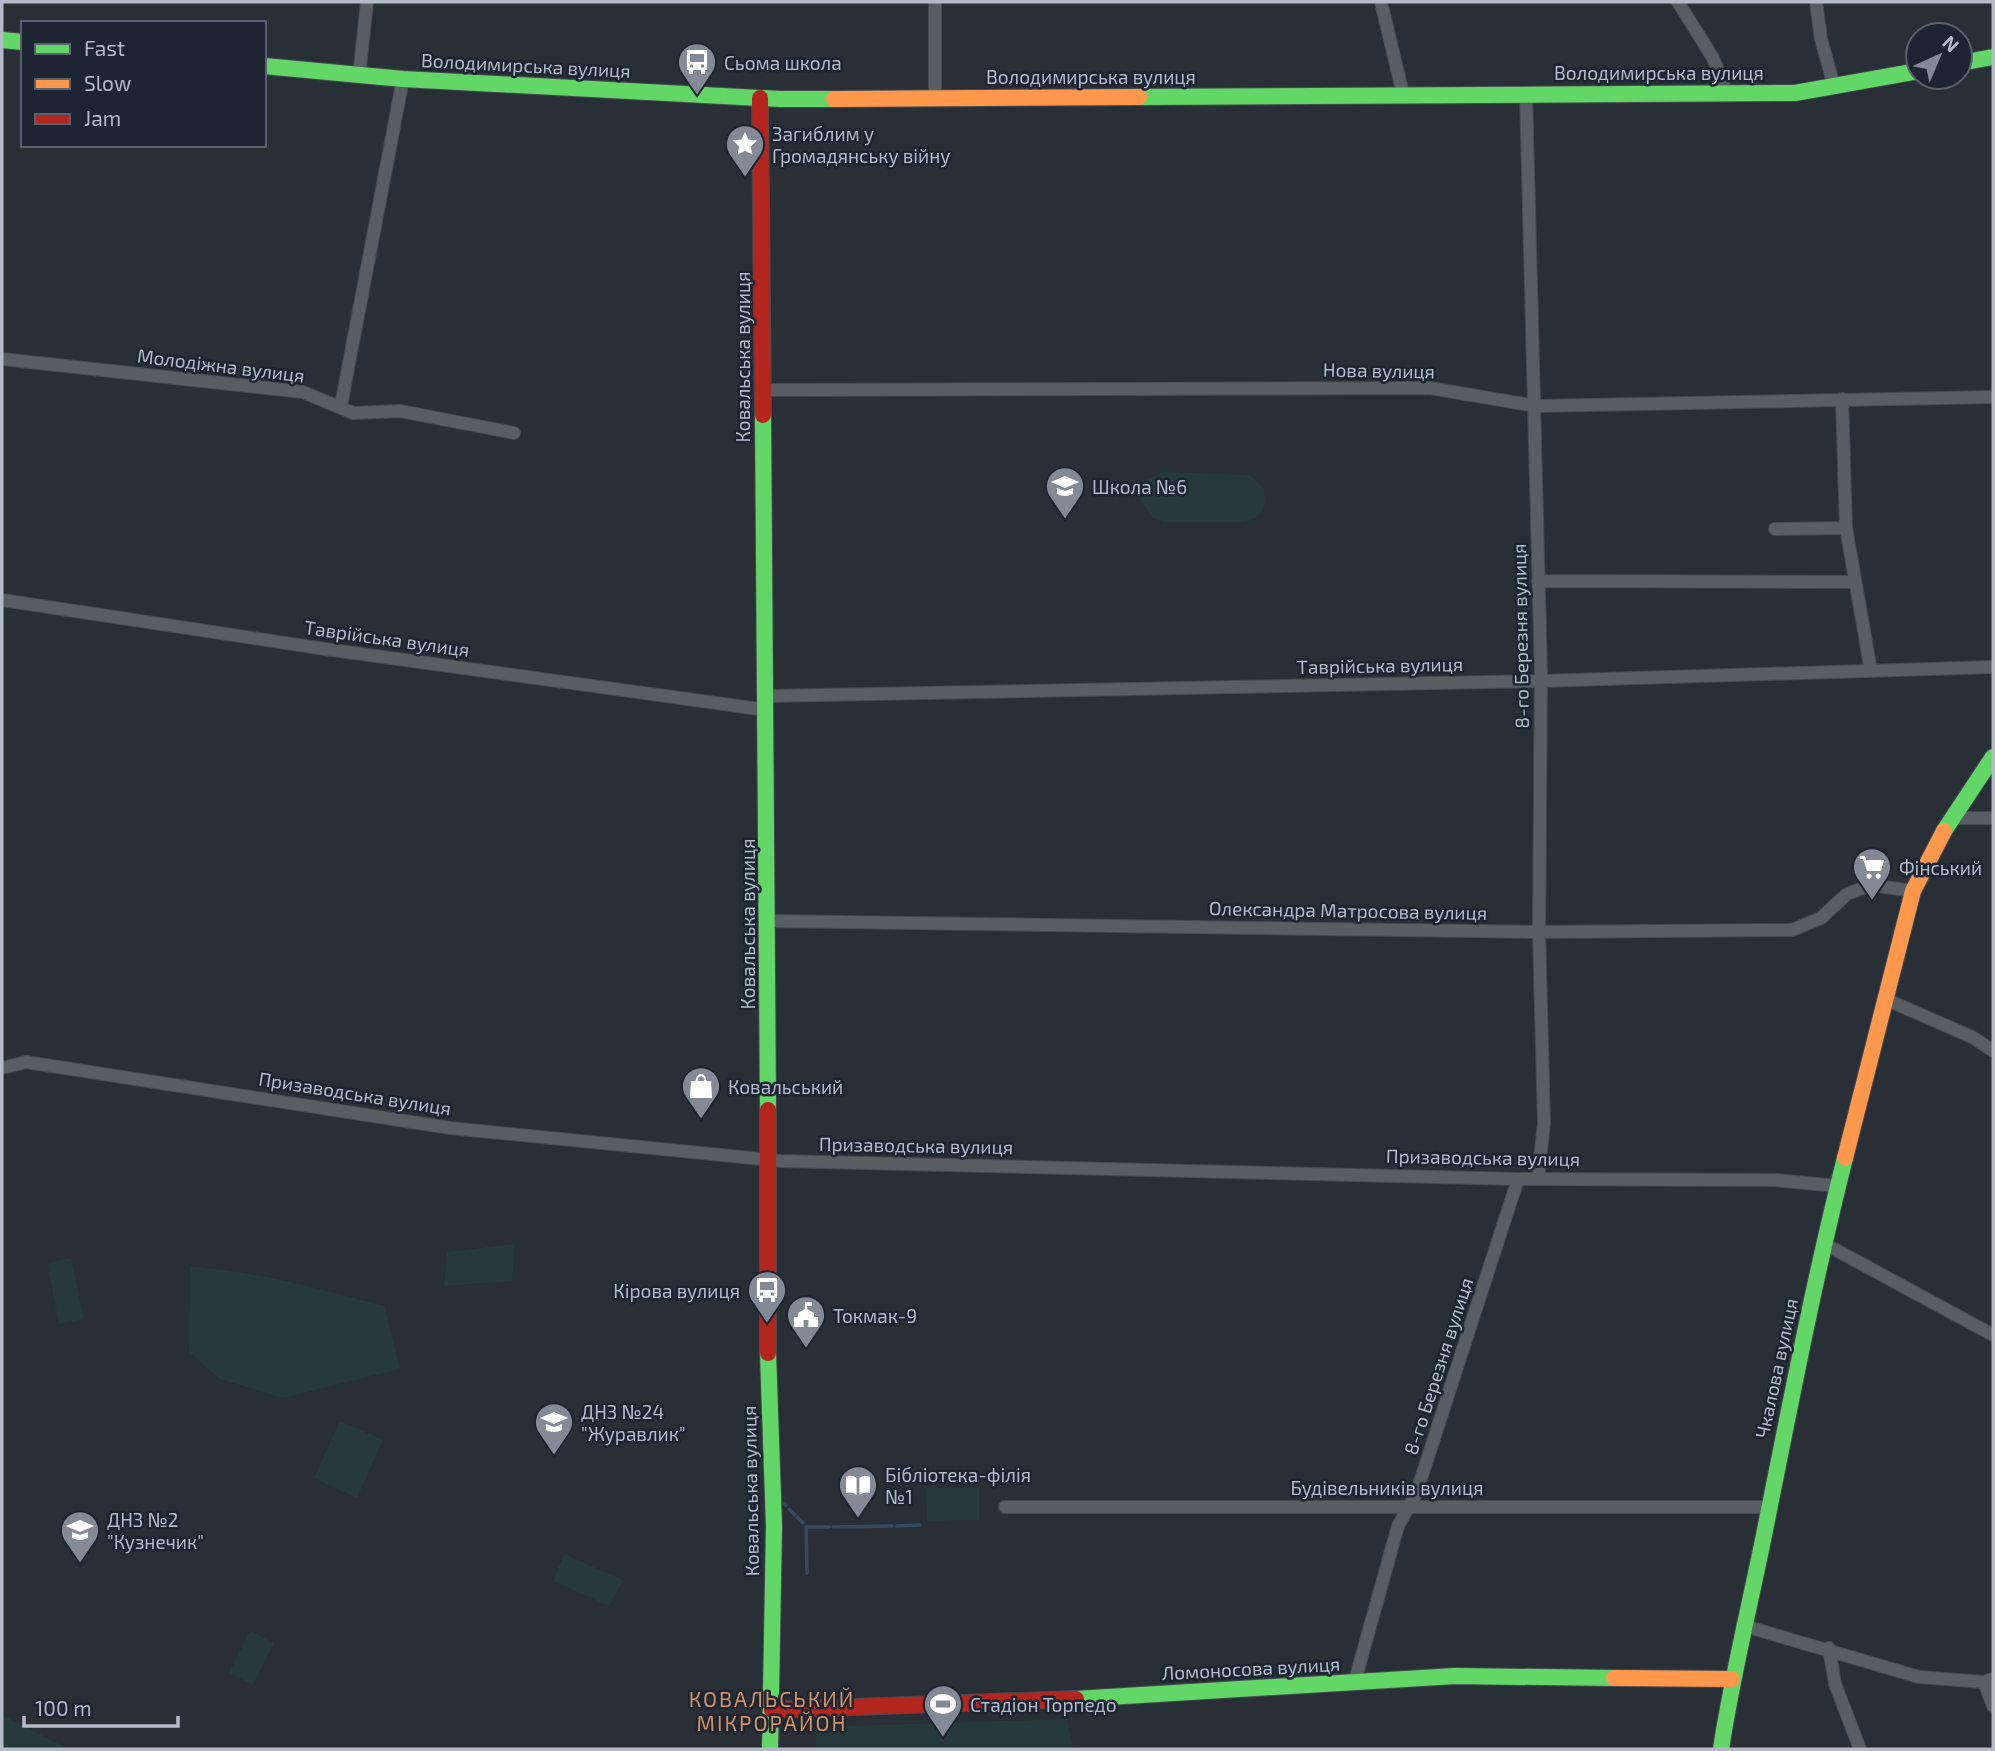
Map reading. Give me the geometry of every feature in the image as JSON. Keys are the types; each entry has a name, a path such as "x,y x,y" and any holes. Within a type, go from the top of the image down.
{"main road":[{"path":"2,40 21,42"},
{"path":"1974,60 1993,57"},
{"name":"Володимирська вулиця","path":"266,66 403,79 760,98 1795,93 1904,74"},
{"name":"Ковальська вулиця","path":"760,98 769,921 767,1324 774,1526 770,1749"},
{"name":"Чкалова вулиця","path":"1721,1749 1732,1679 1823,1243 1913,891 1951,818 1993,757"},
{"name":"Ломоносова вулиця","path":"772,1710 1049,1701 1455,1676 1732,1679"}],"street":[{"path":"359,76 367,2"},
{"path":"935,2 935,98"},
{"path":"1381,2 1403,94"},
{"path":"1678,2 1713,58 1727,93"},
{"path":"1816,2 1821,39 1834,86"},
{"path":"341,405 403,79"},
{"name":"8-го Березня вулиця","path":"1526,93 1541,681 1539,932 1544,1124 1538,1178"},
{"name":"Молодіжна вулиця","path":"2,359 303,392 341,405 353,413 400,411 514,433"},
{"name":"Нова вулиця","path":"764,390 1430,387 1536,406 1993,397"},
{"path":"1842,399 1846,528 1853,582 1871,671"},
{"path":"1775,529 1846,528"},
{"path":"1538,581 1853,582"},
{"name":"Таврійська вулиця","path":"2,600 325,649 767,703 1993,667"},
{"path":"1951,818 1993,818"},
{"name":"Олександра Матросова вулиця","path":"769,921 1539,932 1792,930 1821,918 1847,894 1871,885 1913,891"},
{"path":"1885,999 1972,1037 1993,1051"},
{"name":"Призаводська вулиця","path":"2,1068 26,1062 450,1128 769,1160 1518,1179 1774,1180 1837,1186"},
{"name":"8-го Березня вулиця","path":"1354,1684 1398,1527 1420,1482 1518,1179"},
{"path":"1823,1243 1993,1335"},
{"name":"Будівельників вулиця","path":"1005,1507 1769,1507"},
{"path":"1745,1626 1829,1648 1919,1677 1989,1680 1993,1706"},
{"path":"1829,1648 1835,1684 1860,1749"}],"shaded area":[{"path":"1162,472 1250,475 1264,489 1264,506 1256,517 1245,522 1163,522 1153,518 1141,501 1146,480"},
{"path":"515,1244 512,1281 444,1286 447,1252"},
{"path":"71,1258 84,1319 59,1324 47,1263"},
{"path":"190,1267 264,1277 384,1306 400,1369 283,1398 220,1379 189,1352"},
{"path":"340,1421 383,1440 357,1498 314,1478"},
{"path":"979,1487 979,1520 927,1521 926,1488"},
{"path":"564,1554 623,1580 609,1606 553,1581"},
{"path":"250,1631 274,1643 253,1685 229,1673"},
{"path":"2,1715 69,1749 2,1749"},
{"name":"Стадіон Торпедо","path":"1067,1719 1073,1749 816,1749 816,1727"}],"waterway":[{"path":"789,1509 803,1523"},
{"path":"897,1526 920,1525"},
{"path":"833,1527 892,1526"},
{"path":"806,1527 807,1573"},
{"path":"808,1527 829,1527"}],"traffic: fast":[{"path":"2,40 21,42"},
{"path":"1974,60 1993,57"},
{"path":"266,66 403,79 780,99 834,99"},
{"path":"1139,97 1795,93 1904,74"},
{"path":"763,415 768,1110"},
{"path":"1944,831 1993,757"},
{"path":"1721,1749 1804,1336 1845,1158"},
{"path":"768,1353 774,1526 770,1749"},
{"path":"1076,1699 1455,1676 1614,1678"}],"traffic: slow":[{"path":"834,99 1139,97"},
{"path":"1845,1158 1913,891 1944,831"},
{"path":"1614,1678 1732,1679"}],"traffic: jam":[{"path":"760,98 763,415"},
{"path":"768,1110 768,1353"},
{"path":"772,1710 1076,1699"}],"place":[{"name":"Сьома школа","path":"697,96"},
{"name":"Загиблим у Громадянську війну","path":"745,178"},
{"name":"Школа №6","path":"1065,520"},
{"name":"Фінський","path":"1872,901"},
{"name":"Ковальський","path":"701,1120"},
{"name":"Кірова вулиця","path":"767,1324"},
{"name":"Токмак-9","path":"806,1349"},
{"name":"ДНЗ №24 \"Журавлик\"","path":"554,1456"},
{"name":"Бібліотека-філія №1","path":"858,1519"},
{"name":"ДНЗ №2 \"Кузнечик\"","path":"80,1564"},
{"name":"Стадіон Торпедо","path":"943,1738"}],"district":[{"name":"КОВАЛЬСЬКИЙ МІКРОРАЙОН","path":"772,1710"}]}
